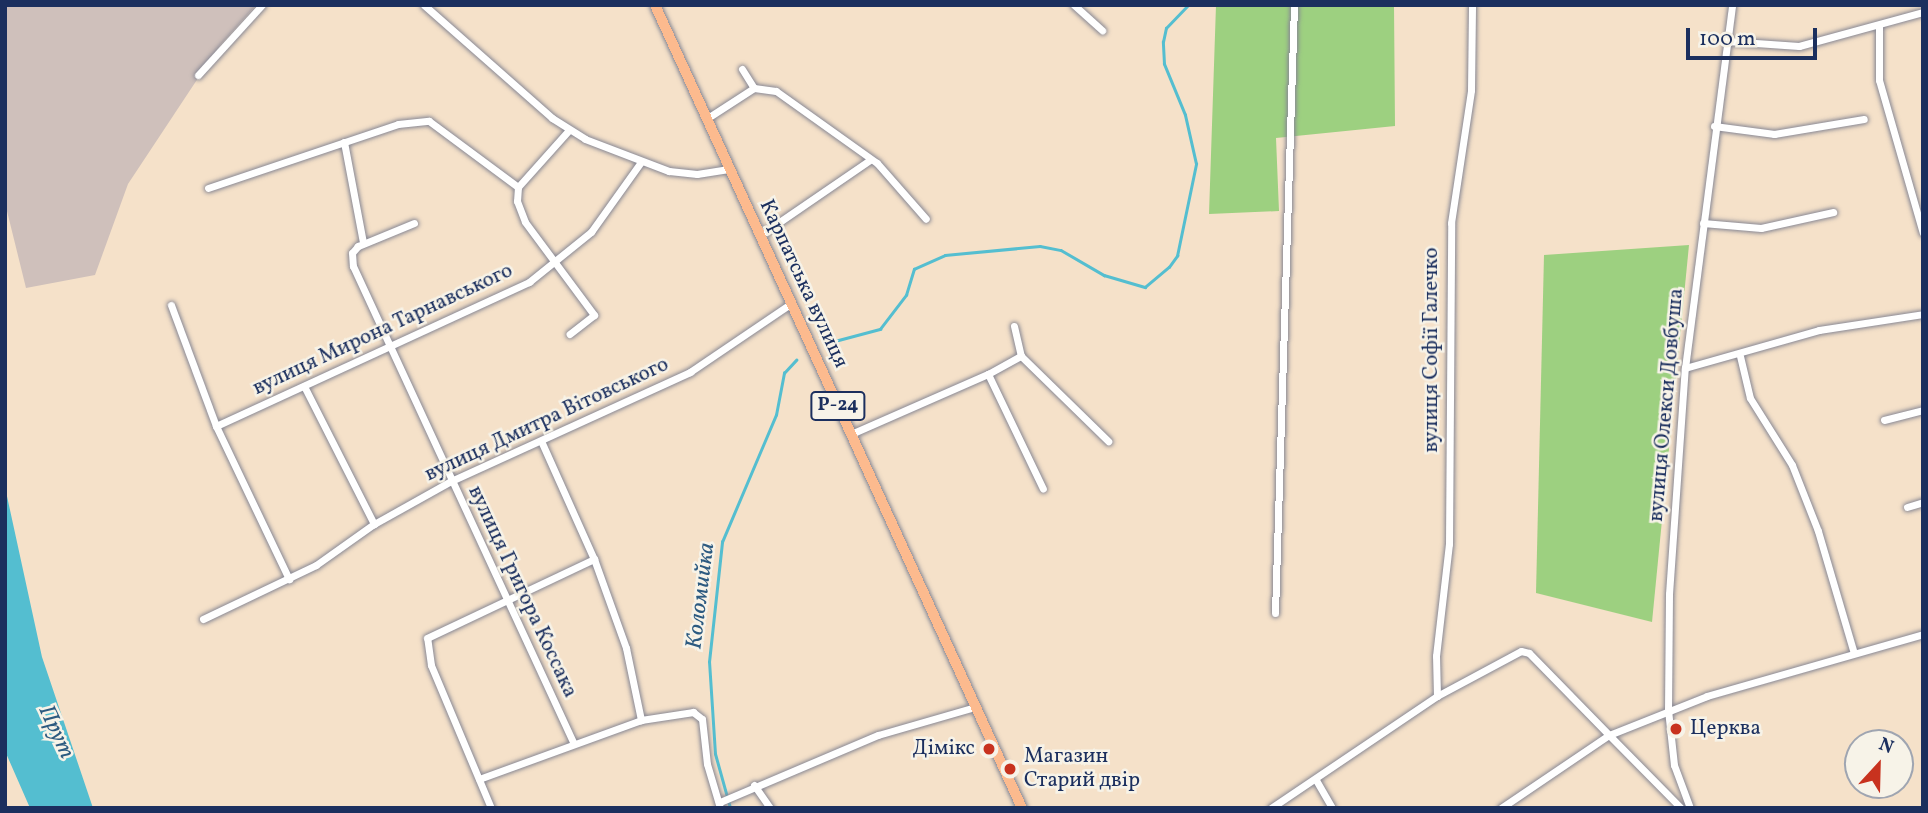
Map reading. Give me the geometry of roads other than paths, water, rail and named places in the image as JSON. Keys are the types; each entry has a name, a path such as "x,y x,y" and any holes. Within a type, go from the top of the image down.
{"main road":[{"name":"Карпатська вулиця","path":"655,5 1022,808"}],"street":[{"path":"198,75 262,5"},
{"path":"424,5 569,130 641,162 687,174 729,169"},
{"path":"1074,5 1102,30"},
{"path":"1275,613 1294,5"},
{"name":"вулиця Софії Галечко","path":"1437,696 1436,656 1449,544 1451,223 1471,90 1472,5"},
{"name":"вулиця Олекси Довбуша","path":"1690,808 1675,770 1668,710 1669,594 1685,368 1731,5"},
{"path":"1727,41 1799,46 1923,12"},
{"path":"1879,25 1880,79 1923,233"},
{"path":"742,69 754,88"},
{"path":"706,119 754,88 776,91 870,160 926,219"},
{"path":"1714,126 1788,133 1864,119"},
{"path":"208,188 344,142 425,120 518,187"},
{"path":"569,130 518,187 517,201 525,222 553,265 594,315 570,334"},
{"path":"344,142 363,243 414,223"},
{"path":"759,236 870,160"},
{"name":"вулиця Мирона Тарнавського","path":"216,426 514,291 553,265 591,232 641,162"},
{"path":"1703,223 1762,228 1833,212"},
{"name":"вулиця Григора Коссака","path":"363,243 353,251 353,266 573,742"},
{"name":"вулиця Дмитра Вітовського","path":"203,619 289,579 374,524 452,481 542,443 690,372 790,304"},
{"path":"171,305 216,426 289,579"},
{"path":"1685,368 1740,356 1819,330 1923,314"},
{"path":"1014,326 1020,356 1108,441"},
{"path":"851,434 989,374 1020,356"},
{"path":"1740,356 1750,398 1793,465 1818,531 1854,653"},
{"path":"989,374 1043,489"},
{"path":"304,386 374,524"},
{"path":"1884,420 1923,410"},
{"path":"542,443 594,559 628,655 641,720"},
{"path":"1908,506 1923,502"},
{"path":"491,808 431,665 427,638 506,597 594,559"},
{"path":"1501,808 1609,735 1668,710 1923,634"},
{"path":"1271,808 1437,696 1525,651 1681,808"},
{"path":"479,779 573,742 641,720 699,714 708,771 723,802 754,785 878,735 975,707"},
{"path":"1316,780 1332,808"},
{"path":"754,785 770,808"}],"water":[{"name":"Прут","path":"5,487 42,657 93,808 30,808 5,751"}],"waterway":[{"name":"Коломийка","path":"831,342 880,329 906,295 914,269 945,255 1040,246 1061,250 1104,275 1145,287 1169,267 1177,256 1196,164 1185,115 1164,64 1163,42 1166,28 1188,5"},
{"name":"Коломийка","path":"730,808 715,754 709,662 722,542 776,415 784,373 796,360"}],"place":[{"name":"Церква","path":"1676,729"},
{"name":"Дімікс","path":"989,749"},
{"name":"Магазин Старий двір","path":"1010,769"}]}
